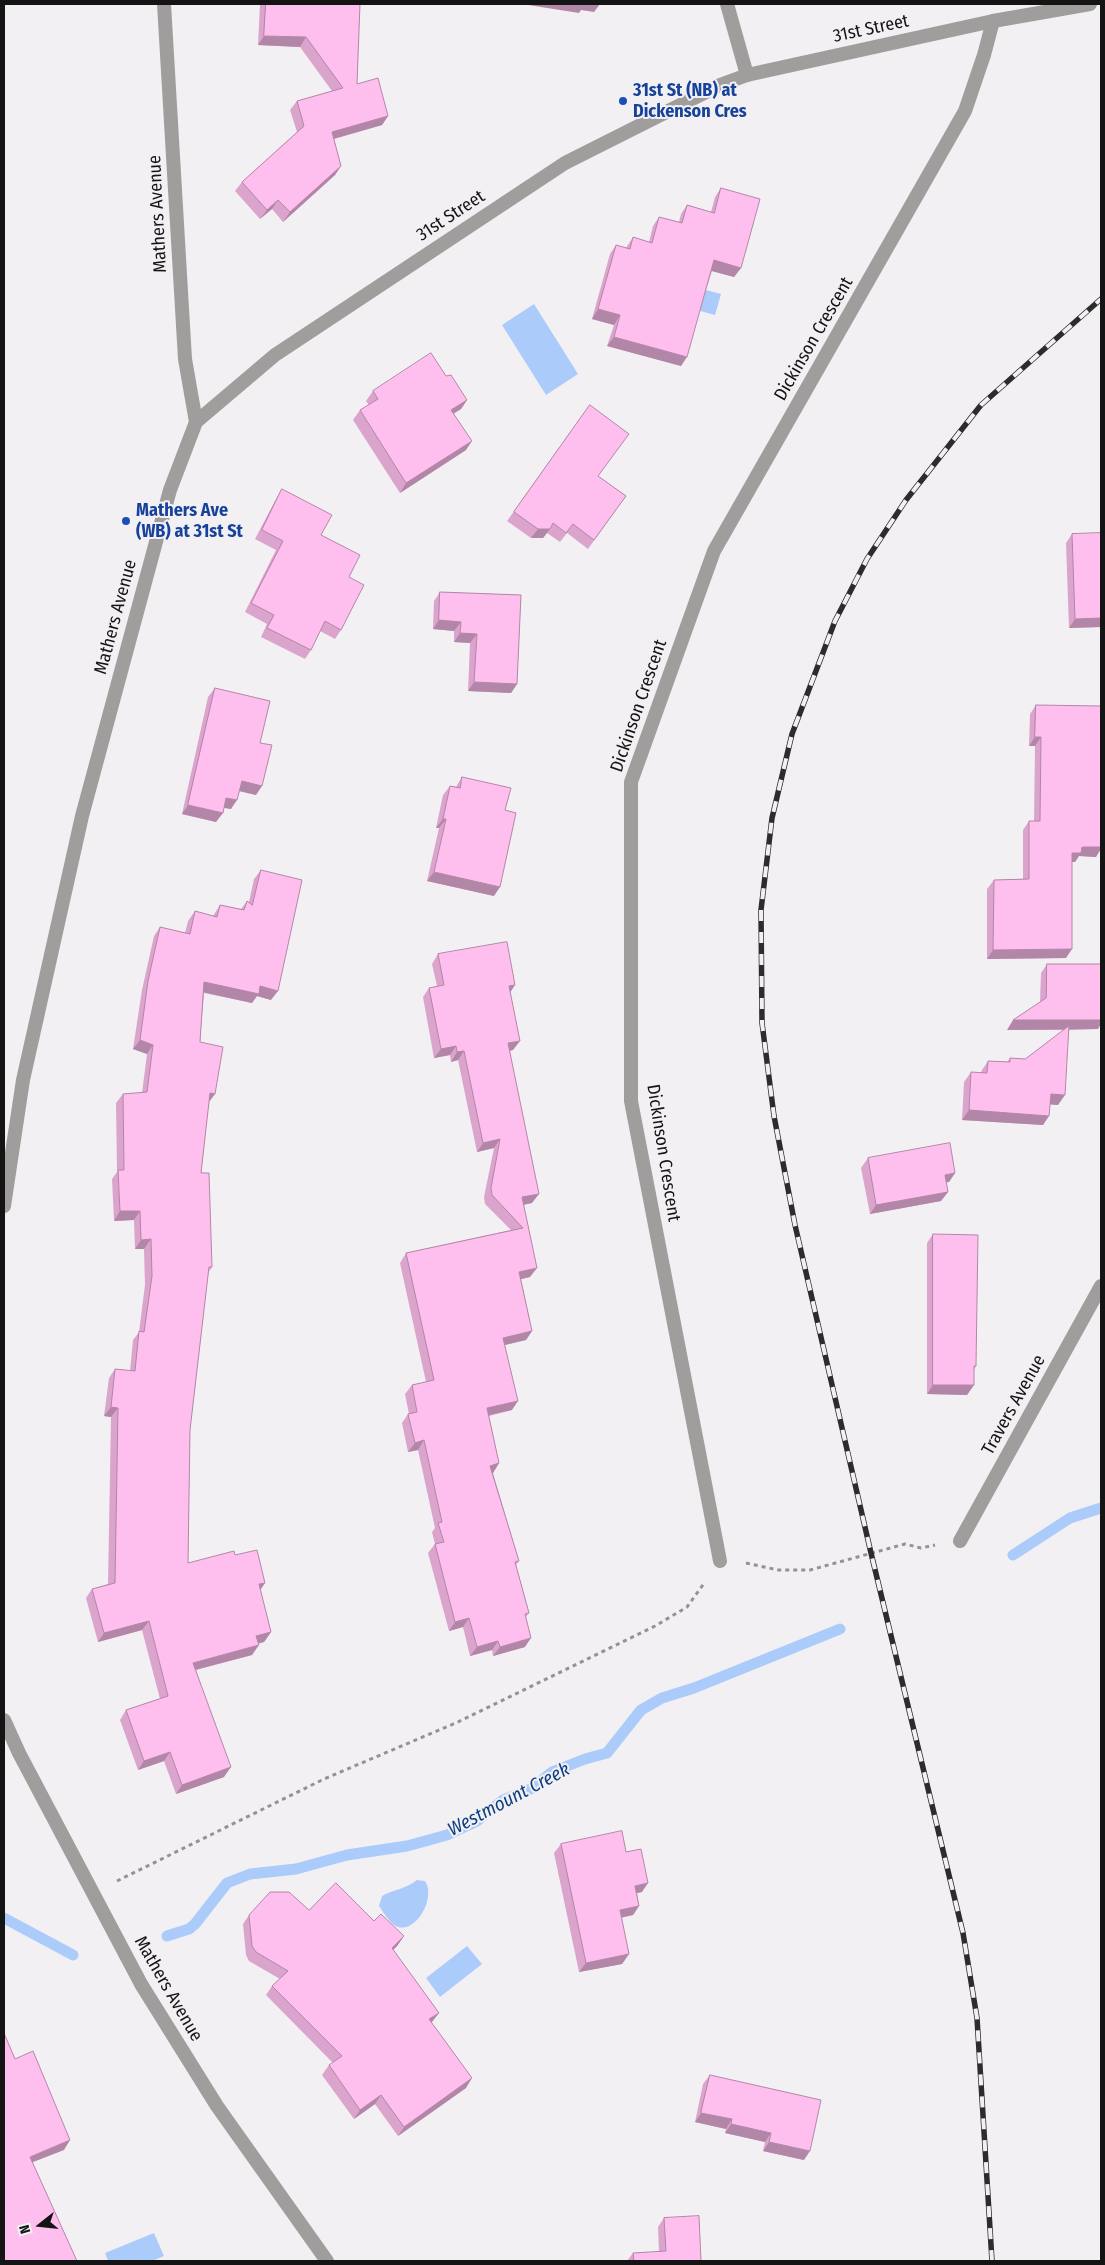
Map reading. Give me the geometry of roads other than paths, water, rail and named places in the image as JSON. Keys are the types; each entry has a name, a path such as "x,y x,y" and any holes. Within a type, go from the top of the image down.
{"street":[{"name":"Mathers Avenue","path":"4,1206 24,1080 82,816 170,490 196,422 185,359 164,4"},
{"path":"727,4 747,75"},
{"name":"31st Street","path":"196,422 275,355 565,163 720,85 747,75 993,21 1090,4"},
{"name":"Dickinson Crescent","path":"720,1561 631,1101 631,782 714,551 965,111 984,55 993,21"},
{"name":"Travers Avenue","path":"960,1541 1101,1286"},
{"name":"Mathers Avenue","path":"4,1720 18,1753 141,1984 217,2106 328,2261"}],"water":[{"path":"683,284 721,294 715,315 678,305"},
{"path":"534,304 578,374 546,395 502,325"},
{"path":"417,1880 425,1881 428,1888 426,1906 422,1914 409,1926 402,1928 394,1925 379,1906 382,1896 408,1886"},
{"path":"467,1946 482,1964 440,1997 426,1978"},
{"path":"154,2233 164,2256 152,2261 108,2261 105,2253"}],"waterway":[{"name":"Westmount Creek","path":"1013,1555 1070,1518 1101,1508"},
{"name":"Westmount Creek","path":"167,1936 189,1929 227,1883 250,1874 296,1869 347,1855 407,1846 447,1835 477,1821 503,1800 533,1788 552,1772 585,1759 607,1753 641,1710 662,1698 694,1688 840,1629"},
{"name":"Westmount Creek","path":"4,1918 73,1955"}],"railway":[{"path":"992,2261 977,2018 963,1933 871,1553 795,1225 774,1116 762,1023 761,910 772,818 792,734 835,621 867,559 906,500 981,405 1101,299"}],"place":[{"name":"31st St (NB) at Dickenson Cres","path":"623,101"},
{"name":"Mathers Ave (WB) at 31st St","path":"126,521"}]}
